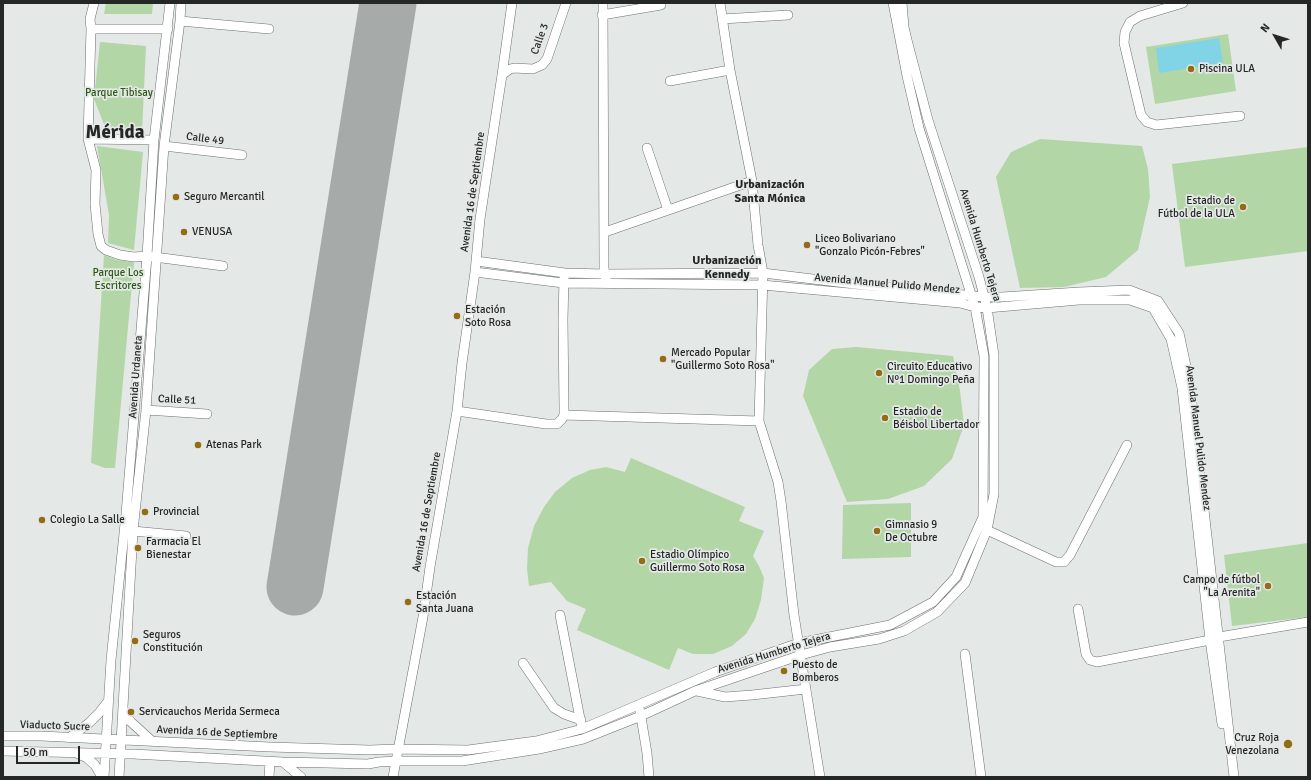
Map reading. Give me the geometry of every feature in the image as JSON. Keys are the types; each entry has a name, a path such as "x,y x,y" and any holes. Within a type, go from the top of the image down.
{"street":[{"path":"94,3 90,19 88,139 96,170 96,204 98,234 101,246 106,250 120,255 134,257 146,256 223,266"},
{"name":"Avenida Urdaneta","path":"103,777 106,754 112,654 126,514 154,140 170,3"},
{"name":"Avenida Urdaneta","path":"120,777 120,754 133,531 146,410 164,146 181,3"},
{"name":"Avenida 16 de Septiembre","path":"121,740 370,750 397,749 423,617 430,567 457,411 462,363 475,272 480,219 512,3"},
{"name":"Calle 3","path":"502,75 510,69 533,69 542,65 547,59 566,3"},
{"path":"603,3 604,268 606,279"},
{"path":"720,3 730,70 752,181 758,245 763,273 759,422 778,482 794,615 820,777"},
{"name":"Avenida Humberto Tejera","path":"397,749 468,750 536,741 639,705 715,672 799,643 890,625 933,602 956,577 983,517 984,356 975,307 919,128 893,3"},
{"name":"Avenida Humberto Tejera","path":"395,762 462,761 539,749 583,739 641,716 695,691 801,655 830,647 879,640 904,631 937,612 965,583 987,530 994,494 994,355 987,308 979,276 928,120 907,40 902,3"},
{"path":"1183,3 1140,16 1130,22 1125,32 1124,42 1141,114 1147,122 1156,125 1240,116"},
{"path":"602,15 661,5"},
{"path":"722,18 788,15"},
{"path":"180,21 269,29"},
{"path":"91,28 168,29"},
{"path":"670,81 730,70"},
{"path":"88,139 154,140"},
{"name":"Calle 49","path":"164,146 242,155"},
{"path":"648,148 668,210"},
{"path":"605,232 752,181"},
{"path":"476,261 606,279 763,273 984,297 1129,290 1158,301 1179,333 1190,385 1215,639 1234,777"},
{"name":"Avenida Manuel Pulido Mendez","path":"475,272 563,283 606,279 762,285 960,303 975,307 987,308 1079,300 1130,300 1153,308 1172,339 1182,388 1215,639 1228,777"},
{"path":"457,411 546,424 557,424 562,420 564,415 563,283 565,273"},
{"name":"Calle 51","path":"146,410 207,414"},
{"path":"564,415 759,422"},
{"path":"987,530 1056,562 1064,562 1070,555 1127,445"},
{"path":"133,531 186,536"},
{"path":"1078,609 1086,654 1090,660 1097,662 1308,622"},
{"path":"560,615 581,725"},
{"path":"965,654 981,777"},
{"path":"523,663 554,708 581,725"},
{"path":"695,691 726,697 752,696 806,689"},
{"path":"69,738 89,723 109,700"},
{"path":"639,705 647,753 649,777"},
{"path":"123,708 126,716 131,722 153,742"},
{"name":"Viaducto Sucre","path":"3,736 41,736 121,740"},
{"path":"393,777 397,749"},
{"path":"3,750 133,754 283,762 368,764 395,762"},
{"path":"75,752 88,758 103,777"},
{"path":"120,777 125,762 133,754"},
{"path":"269,777 270,761"},
{"path":"283,762 301,777"}],"green space":[{"path":"106,3 153,3 152,14 104,14"},
{"name":"Piscina ULA","path":"1228,34 1236,91 1155,104 1146,47"},
{"name":"Parque Tibisay","path":"100,42 146,46 142,132 105,127 94,99"},
{"path":"1040,139 1142,146 1148,169 1150,197 1138,250 1106,277 1064,287 1020,288 996,177 1011,152"},
{"path":"97,146 143,152 134,250 108,243 109,215"},
{"name":"Estadio de Fútbol de la ULA","path":"1308,147 1308,251 1185,267 1172,164"},
{"name":"Parque Los Escritores","path":"104,255 117,260 134,262 115,468 105,468 91,463"},
{"path":"856,347 953,356 960,391 964,425 952,459 924,486 888,499 847,502 803,396 809,370 832,349"},
{"name":"Estadio Olímpico Guillermo Soto Rosa","path":"631,458 745,507 739,521 764,531 753,556 764,578 761,600 755,619 746,634 732,646 713,654 693,654 678,648 669,670 577,630 586,609 567,601 551,582 529,586 527,569 528,548 534,526 544,507 555,492 572,478 590,470 606,467 625,472"},
{"name":"Gimnasio 9 De Octubre","path":"911,503 911,557 842,559 843,505"},
{"name":"Campo de fútbol \"La Arenita\"","path":"1308,543 1308,617 1232,626 1224,555"}],"water":[{"path":"1219,38 1223,63 1159,73 1156,48"}],"runway":[{"path":"295,587 388,3"}],"place":[{"name":"Piscina ULA","path":"1191,69"},
{"name":"Seguro Mercantil","path":"176,197"},
{"name":"Estadio de Fútbol de la ULA","path":"1243,207"},
{"name":"VENUSA","path":"184,232"},
{"name":"Liceo Bolivariano \"Gonzalo Picón-Febres\"","path":"807,245"},
{"name":"Estación Soto Rosa","path":"457,316"},
{"name":"Mercado Popular \"Guillermo Soto Rosa\"","path":"663,359"},
{"name":"Circuito Educativo Nº1 Domingo Peña","path":"879,373"},
{"name":"Estadio de Béisbol Libertador","path":"885,418"},
{"name":"Atenas Park","path":"198,445"},
{"name":"Provincial","path":"145,512"},
{"name":"Colegio La Salle","path":"42,520"},
{"name":"Gimnasio 9 De Octubre","path":"877,531"},
{"name":"Farmacia El Bienestar","path":"138,548"},
{"name":"Estadio Olímpico Guillermo Soto Rosa","path":"642,561"},
{"name":"Campo de fútbol \"La Arenita\"","path":"1268,586"},
{"name":"Estación Santa Juana","path":"408,602"},
{"name":"Seguros Constitución","path":"135,641"},
{"name":"Puesto de Bomberos","path":"784,671"},
{"name":"Servicauchos Merida Sermeca","path":"131,712"},
{"name":"Cruz Roja Venezolana","path":"1288,744"}],"district":[{"name":"Mérida","path":"115,133"},
{"name":"Urbanización Santa Mónica","path":"770,192"},
{"name":"Urbanización Kennedy","path":"727,268"}]}
